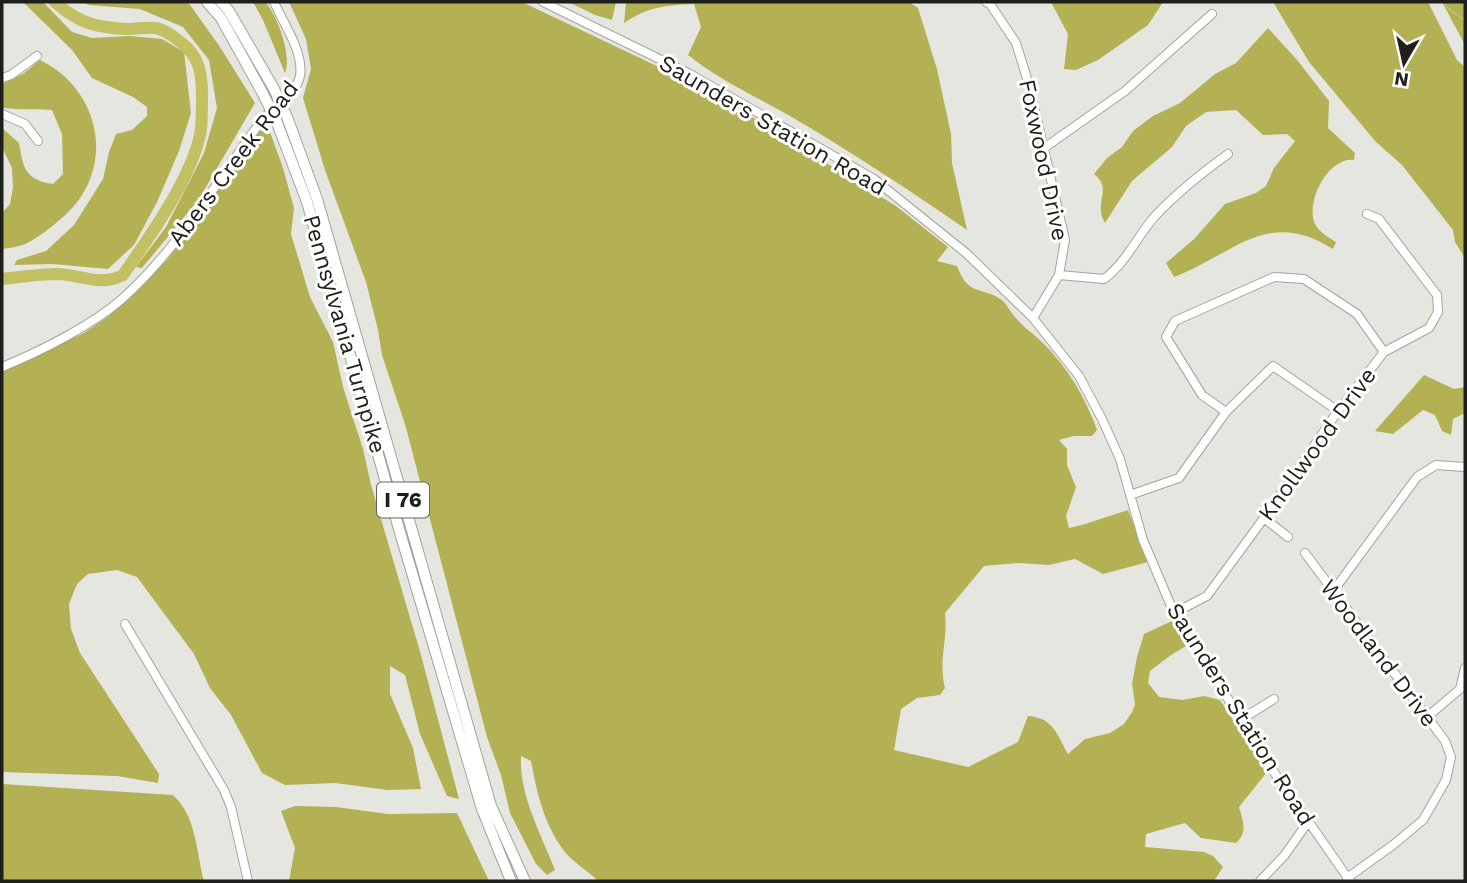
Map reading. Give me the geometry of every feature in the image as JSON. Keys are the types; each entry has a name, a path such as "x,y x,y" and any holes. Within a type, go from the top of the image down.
{"highway":[{"name":"Pennsylvania Turnpike","path":"208,2 221,18 262,92 282,118 317,199 491,806 525,881"},
{"name":"Pennsylvania Turnpike","path":"221,2 229,11 274,89 482,809 511,881"}],"street":[{"name":"Abers Creek Road","path":"2,367 50,344 121,299 176,242 264,116 294,88 300,77 299,63 274,2"},
{"name":"Saunders Station Road","path":"542,2 690,74 874,179 966,253 1033,317 1079,376 1102,419 1120,459 1143,540 1174,613 1348,880"},
{"name":"Foxwood Drive","path":"990,3 1016,43 1029,85 1065,240 1059,275 1033,317"},
{"path":"1044,148 1125,91 1212,15"},
{"path":"2,78 11,75 37,56"},
{"path":"2,114 25,124 38,141"},
{"path":"1059,275 1104,279 1117,269 1155,216 1228,153"},
{"name":"Knollwood Drive","path":"1174,613 1207,596 1338,411 1384,352 1429,328 1438,312 1437,295 1379,219 1367,214"},
{"path":"1226,412 1202,395 1166,337 1175,321 1274,277 1304,279 1357,314 1384,352"},
{"path":"1130,495 1179,478 1226,412 1273,366 1338,411"},
{"path":"1334,590 1417,477 1436,465 1465,467"},
{"path":"1264,518 1288,537"},
{"name":"Woodland Drive","path":"1305,553 1445,741 1451,758 1446,780 1423,820 1348,880"},
{"path":"125,624 224,790 231,807 248,881"},
{"path":"1427,717 1460,689 1465,668"},
{"path":"1241,719 1274,699"},
{"path":"1260,881 1292,846 1308,822"}],"shaded area":[{"path":"23,2 43,2 72,32 92,38 130,36 162,39 184,52 191,113 179,151 157,202 134,245 108,269 52,264 14,265 17,260 46,251 74,225 103,179 116,134 132,130 147,116 147,107 133,97 92,78 72,50"},
{"path":"83,2 188,2 255,103 199,199 142,268 136,267 166,227 204,153 217,108 209,60 183,27 140,9 89,5"},
{"path":"253,2 265,2 275,17 287,57 285,73 263,20"},
{"path":"289,2 522,2 661,68 747,114 896,206 948,247 937,261 957,266 961,276 971,287 1004,302 1018,321 1043,343 1060,363 1075,384 1092,418 1097,430 1092,436 1074,436 1059,440 1067,449 1067,465 1076,487 1066,516 1069,528 1128,510 1148,562 1103,574 1075,559 1049,565 1019,563 984,566 945,613 942,668 945,688 940,695 917,698 901,709 894,750 968,767 1018,742 1028,716 1037,717 1049,724 1068,754 1085,739 1110,733 1124,724 1135,704 1132,684 1144,634 1172,621 1186,646 1150,671 1148,683 1159,697 1182,700 1204,696 1220,700 1267,772 1239,807 1243,830 1236,843 1201,838 1185,823 1146,834 1145,847 1204,852 1213,856 1223,867 1214,881 598,881 569,856 558,842 542,808 531,761 521,756 527,800 555,870 547,875 536,864 510,813 501,775 487,737 405,424 382,355 366,282 325,170 303,98 311,69 306,39"},
{"path":"568,2 616,2 612,20"},
{"path":"626,2 909,2 918,8 937,69 951,134 952,163 967,230 857,157 725,80 688,55 701,27 694,4 657,8 624,23"},
{"path":"1051,2 1163,2 1148,25 1098,60 1076,70 1064,69 1068,34"},
{"path":"1273,2 1428,2 1457,60 1465,67 1465,258 1455,242 1453,230 1402,165 1376,142 1309,62"},
{"path":"1442,2 1465,2 1465,45"},
{"path":"1268,28 1329,101 1328,128 1355,153 1354,160 1344,161 1328,173 1313,204 1315,224 1336,242 1333,249 1310,237 1289,232 1270,233 1233,247 1174,277 1166,263 1194,239 1225,204 1256,193 1266,186 1274,168 1295,141 1287,134 1263,135 1236,110 1206,112 1186,126 1172,147 1132,181 1105,223 1101,213 1102,183 1094,174 1107,158 1122,147 1133,131 1153,116 1180,103 1215,74 1236,63"},
{"path":"40,60 74,86 85,103 93,122 95,162 89,182 67,213 29,242 2,249 2,213 10,204 13,187 12,168 2,147 2,128 19,143 24,166 31,176 53,184 63,174 62,134 52,110 2,107 2,84 23,74"},
{"path":"267,124 294,208 291,234 310,297 333,342 343,387 421,655 459,799 447,796 420,734 405,675 390,666 390,694 413,748 421,789 388,790 335,783 285,785 262,773 231,715 210,688 194,654 137,577 117,570 88,574 77,584 69,604 71,629 80,653 159,774 158,783 117,776 2,772 2,372 84,333 109,316 167,260 197,221 254,135"},
{"path":"1424,375 1454,389 1465,387 1465,413 1453,419 1451,435 1442,431 1435,415 1423,410 1393,434 1375,431"},
{"path":"2,784 173,795 191,824 204,881 2,881"},
{"path":"295,806 336,807 388,814 457,813 489,881 289,881 295,848 281,811"}],"waterway":[{"path":"2,279 58,274 107,280 123,275 181,185 201,129 200,74 189,49 159,29 97,26 80,20 55,2"},
{"path":"1444,2 1446,7 1465,20"}]}
